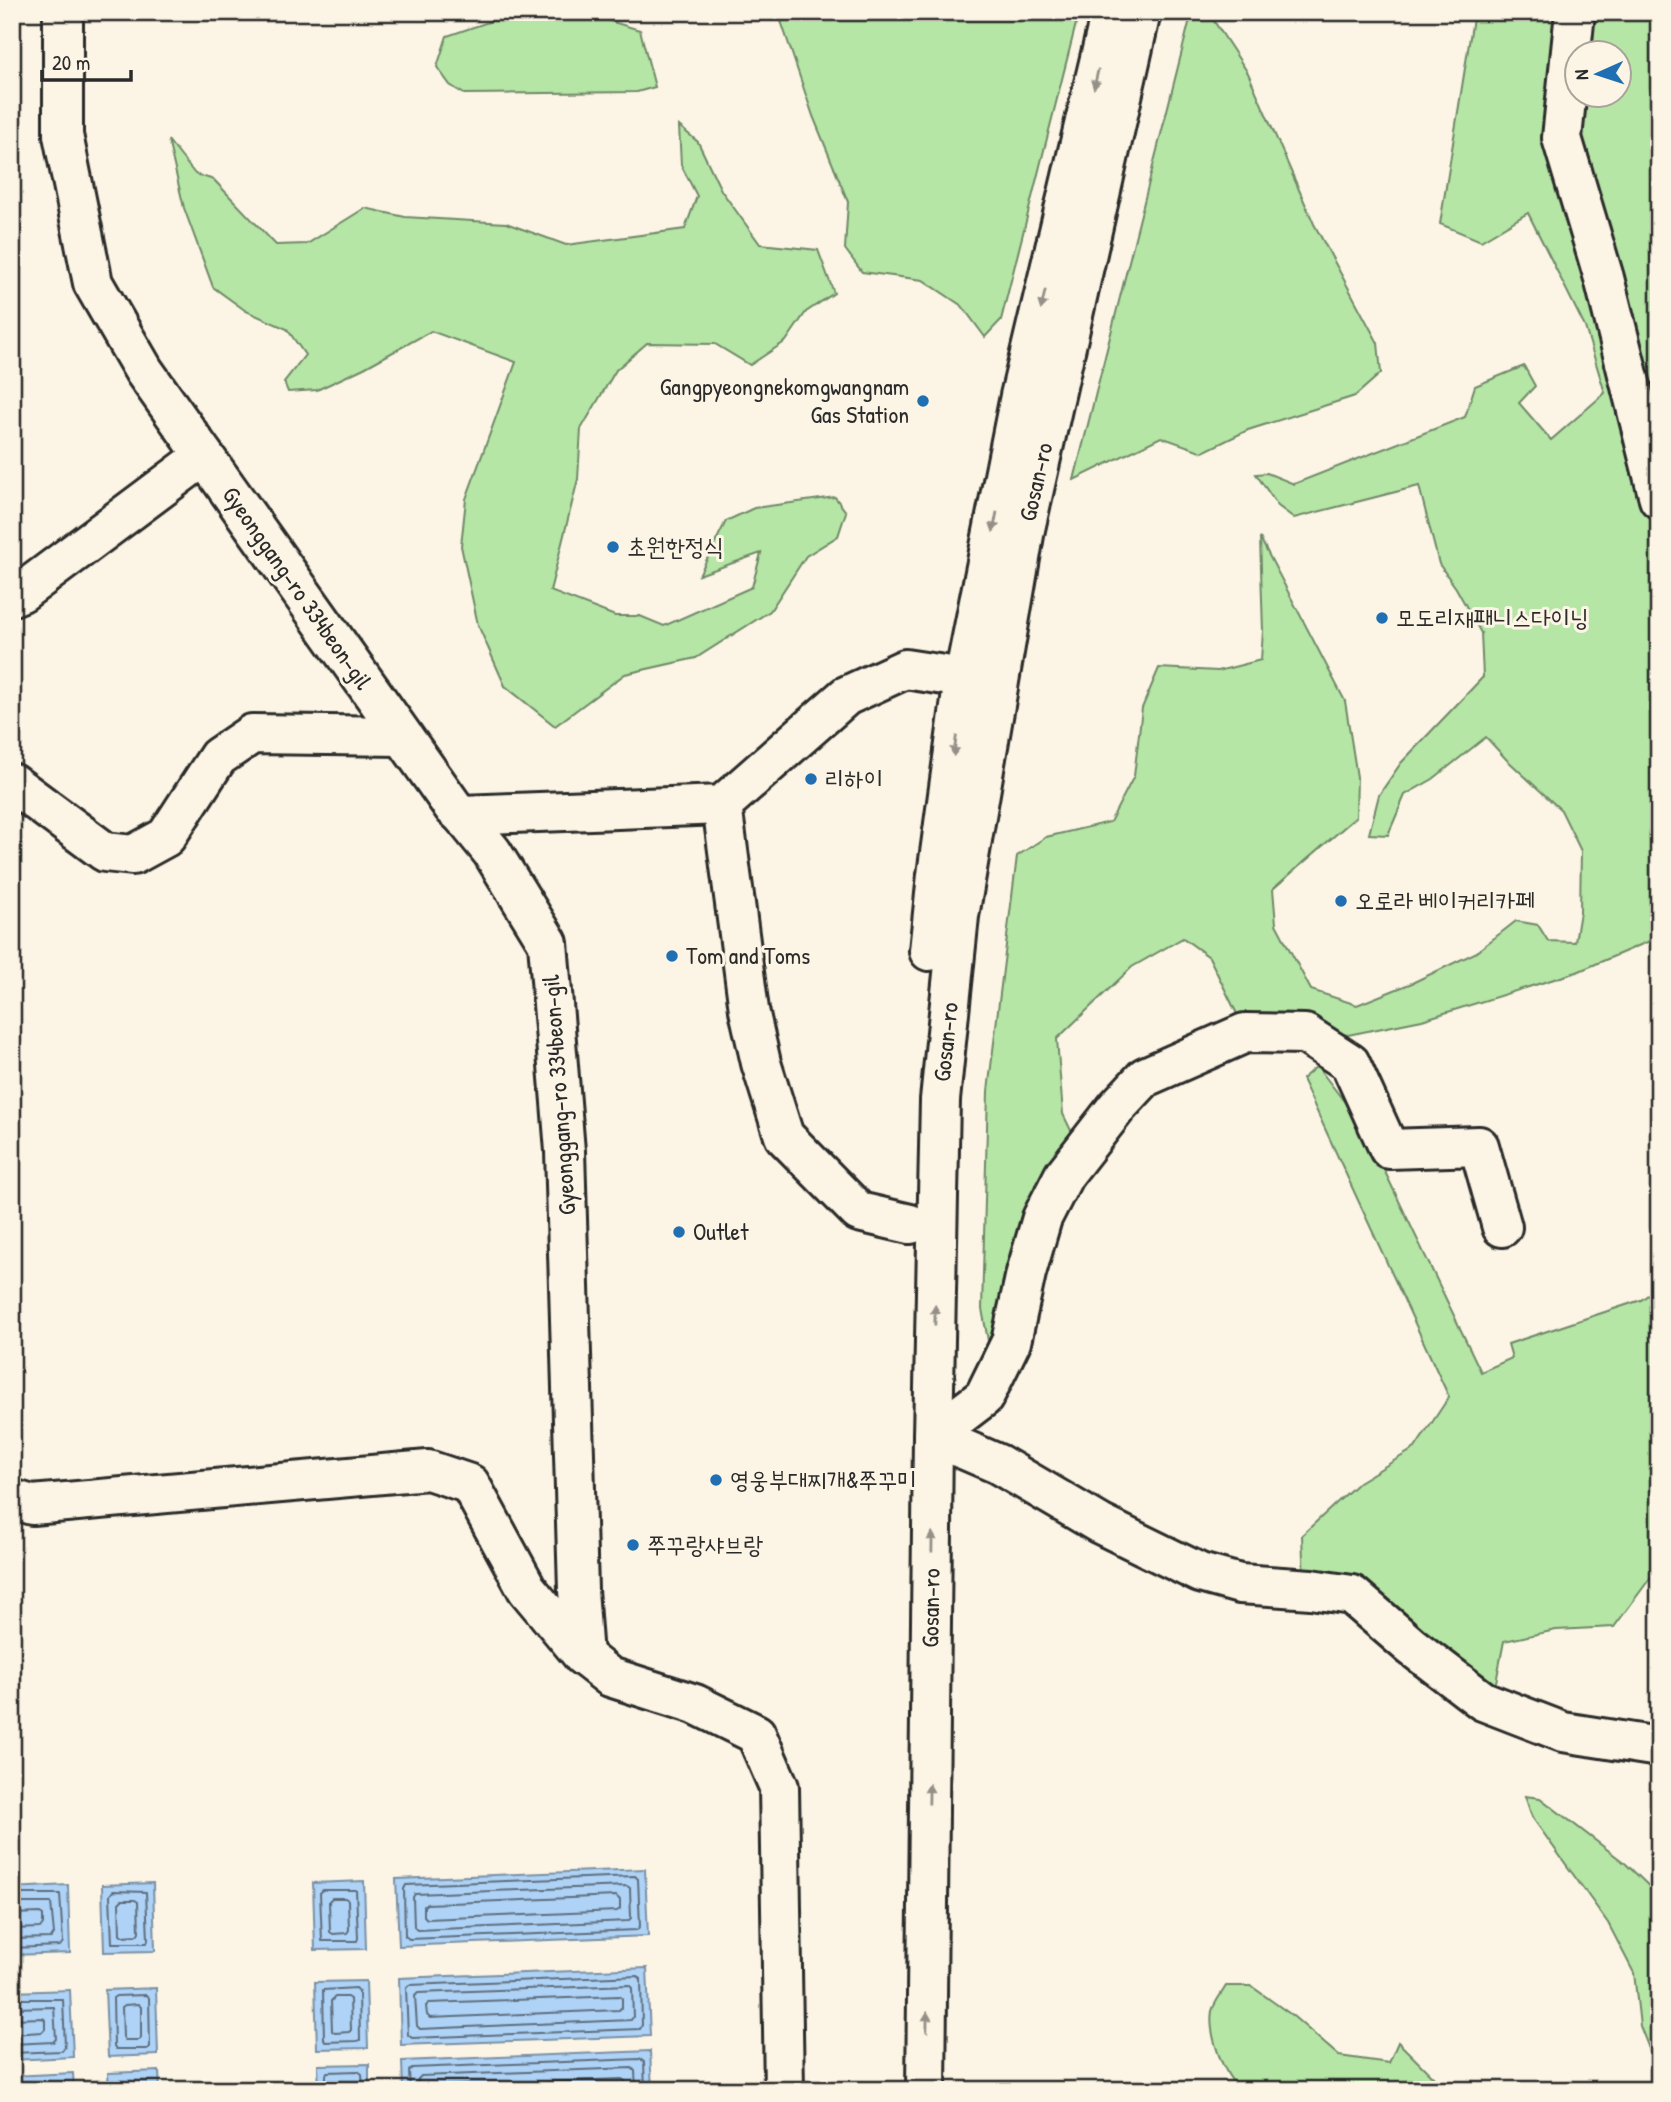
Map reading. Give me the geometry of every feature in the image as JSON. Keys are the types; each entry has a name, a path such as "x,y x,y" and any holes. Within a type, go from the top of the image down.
{"street":[{"name":"Gyeonggang-ro 334beon-gil","path":"63,12 63,135 93,283 144,371 454,808 492,852 548,943 565,1151 578,1590 583,1656"},
{"name":"Gosan-ro","path":"900,2090 913,1106 937,875 964,678 1020,396 1111,12"},
{"name":"Gosan-ro","path":"926,2090 933,1436 940,1100 958,916 1025,529 1141,12"},
{"path":"1575,12 1562,138 1604,278 1659,499"},
{"path":"12,596 22,592 204,456"},
{"path":"462,815 722,805 846,696 905,669 964,678"},
{"path":"12,783 105,852 133,855 166,837 218,757 252,734 402,736"},
{"path":"722,805 749,1010 761,1063 784,1136 859,1212 910,1224"},
{"path":"1502,1227 1479,1146 1389,1149 1350,1063 1305,1034 1245,1033 1145,1077 1117,1107 1064,1175 1042,1218 1026,1273 1011,1342 984,1397 933,1436 998,1464 1100,1524 1200,1573 1240,1584 1352,1595 1411,1646 1483,1701 1563,1732 1659,1747"},
{"path":"12,1499 32,1504 428,1470 470,1484 527,1590 583,1656 610,1677 695,1704 756,1734 779,1787 784,2090"}],"green space":[{"path":"518,12 596,12 599,18 640,30 655,87 637,92 464,94 450,85 437,67 447,36"},
{"path":"778,12 1079,12 1001,320 985,337 962,306 923,280 862,272 845,249 848,202 813,116"},
{"path":"1208,12 1248,73 1314,224 1378,343 1381,373 1355,396 1248,430 1203,452 1161,437 1074,480 1191,15"},
{"path":"1474,12 1659,12 1659,937 1577,972 1422,1020 1348,1035 1238,1016 1209,957 1183,938 1132,967 1057,1039 1063,1114 1079,1147 989,1346 982,1309 988,1091 1017,856 1046,837 1110,822 1134,776 1142,708 1159,668 1218,671 1261,660 1263,631 1260,538 1345,701 1357,777 1356,817 1273,889 1276,924 1311,990 1357,1005 1475,953 1516,921 1538,925 1548,941 1575,942 1580,912 1581,851 1561,810 1486,737 1433,779 1405,795 1388,835 1369,834 1379,795 1401,763 1483,677 1481,633 1439,564 1419,486 1294,518 1278,506 1256,474 1267,473 1294,484 1465,417 1475,386 1524,366 1535,386 1519,403 1551,440 1605,393 1585,327 1528,213 1481,241 1440,224"},
{"path":"679,126 698,142 721,190 760,244 818,250 834,293 806,312 786,341 750,365 715,344 647,343 616,370 581,429 578,479 550,591 615,616 640,616 664,626 752,587 761,553 699,575 726,521 754,508 835,497 846,512 838,536 806,556 770,611 696,658 625,674 555,726 505,686 478,625 461,546 466,499 516,362 431,331 317,390 288,392 284,382 305,355 287,329 246,311 213,287 184,208 168,140 195,174 214,180 276,245 307,244 365,208 405,217 506,223 566,245 685,229 697,196 681,165"},
{"path":"1317,1066 1363,1126 1481,1372 1512,1358 1508,1344 1641,1300 1659,1287 1659,1578 1651,1577 1614,1627 1556,1630 1504,1641 1492,1703 1304,1583 1302,1535 1359,1482 1415,1448 1449,1397 1302,1079"},
{"path":"1525,1796 1540,1798 1626,1864 1659,1896 1659,2074 1640,2026 1634,1973 1608,1923 1532,1817"},
{"path":"1226,1986 1251,1986 1293,2016 1339,2056 1389,2063 1398,2042 1446,2090 1240,2090 1223,2064 1212,2031 1212,2011"}],"water":[{"path":"645,1869 648,1936 399,1946 396,1879"},
{"path":"364,1881 366,1949 315,1950 313,1883"},
{"path":"153,1883 155,1951 104,1952 102,1885"},
{"path":"68,1885 70,1953 12,1955 12,1888"},
{"path":"647,1968 650,2036 401,2045 399,1978"},
{"path":"366,1981 368,2048 317,2049 315,1982"},
{"path":"156,1988 158,2055 108,2057 105,1990"},
{"path":"70,1990 73,2057 12,2060 12,1992"},
{"path":"650,2051 652,2090 403,2090 402,2061"},
{"path":"369,2064 369,2090 319,2090 318,2065"},
{"path":"159,2071 160,2090 109,2090 108,2073"},
{"path":"73,2073 74,2090 12,2090 12,2076"}],"place":[{"name":"Gangpyeongnekomgwangnam Gas Station","path":"923,401"},
{"name":"초원한정식","path":"613,547"},
{"name":"모도리재패니스다이닝","path":"1382,618"},
{"name":"리하이","path":"811,779"},
{"name":"오로라 베이커리카페","path":"1341,901"},
{"name":"Tom and Toms","path":"672,956"},
{"name":"Outlet","path":"679,1232"},
{"name":"영웅부대찌개&쭈꾸미","path":"716,1480"},
{"name":"쭈꾸랑샤브랑","path":"633,1545"}]}
